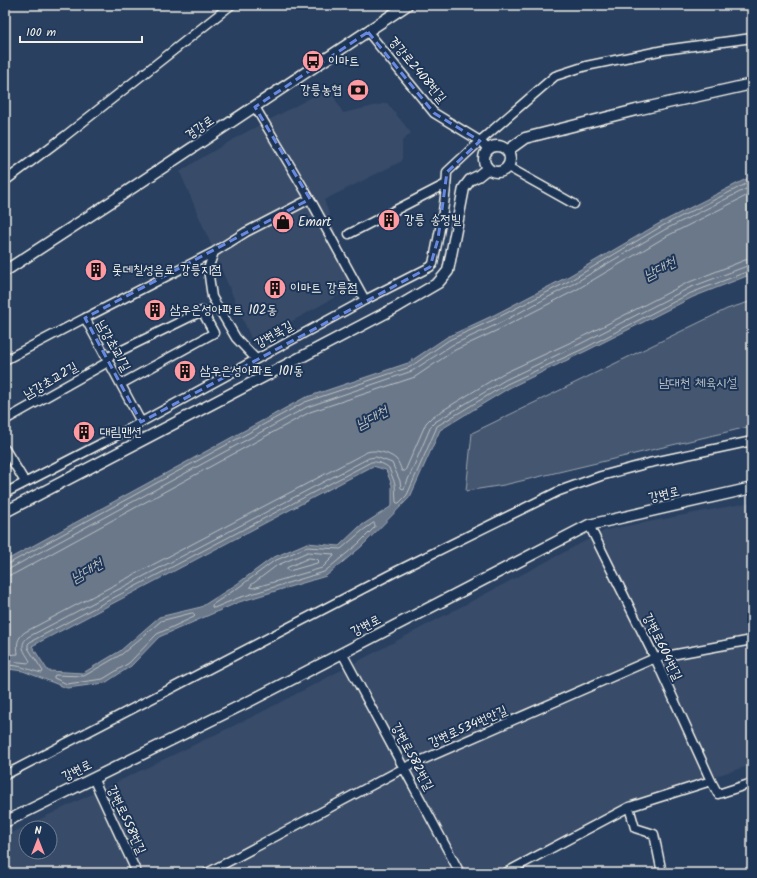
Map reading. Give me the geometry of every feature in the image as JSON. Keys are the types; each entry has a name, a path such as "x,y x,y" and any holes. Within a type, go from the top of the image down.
{"street":[{"path":"5,181 65,136 231,5"},
{"name":"경강로","path":"5,271 407,5"},
{"name":"경강로2408번길","path":"368,32 434,113 480,141 488,149"},
{"name":"강변북길","path":"5,493 141,422 365,300 430,267 433,264 438,239 447,172 480,141 555,76 586,66 664,50 752,38"},
{"path":"507,151 525,138 636,110 752,84"},
{"path":"255,107 310,199 365,300"},
{"path":"500,146 507,151 510,159 508,167 500,172 491,171 485,165 484,160 488,149 500,146"},
{"path":"508,167 574,204"},
{"path":"5,512 397,307 438,283 448,271 464,188 470,180 488,168"},
{"path":"349,234 446,184"},
{"path":"85,318 214,252 246,232 310,199"},
{"path":"214,252 208,269 212,297 236,338 256,359"},
{"name":"남강초교2길","path":"5,420 107,360 202,311 214,334 121,384"},
{"name":"남강초교1길","path":"5,360 85,318 141,422"},
{"path":"5,775 396,570 559,491 601,476 649,463 752,441"},
{"path":"5,449 25,482"},
{"name":"강변로","path":"5,822 252,700 589,525 752,488"},
{"name":"강변로604번길","path":"589,525 655,658 711,782"},
{"name":"강변로534번안길","path":"207,873 404,768 655,658 752,640"},
{"name":"강변로582번길","path":"342,653 460,873"},
{"name":"강변로558번길","path":"93,778 137,873"},
{"path":"504,873 629,807 711,782 718,794 752,783"},
{"path":"629,807 635,828 654,834 662,873"}],"highlighted area":[{"path":"368,32 434,113 480,141 447,172 438,239 430,267 141,422 85,318 310,199 255,107"}],"shaded area":[{"path":"329,88 343,113 387,103 411,133 402,141 402,161 324,200 355,286 253,343 180,172 239,136"},
{"path":"752,502 752,765 629,802 491,873 5,873 5,836 18,830 18,860 58,860 58,820 38,820 262,712 606,530"}],"green space":[{"name":"남대천 체육시설","path":"752,301 752,426 504,485 466,491 472,433 727,309"}],"water":[{"name":"남대천","path":"752,176 752,274 693,297 509,388 440,430 410,497 361,547 326,576 239,602 159,637 131,666 105,683 67,688 23,671 8,669 5,671 5,561 304,398 408,363 447,337 494,315 569,276 660,223","holes":["373,466 386,470 392,485 392,506 359,527 339,546 307,543 272,558 237,584 201,607 159,617 120,651 83,673 48,671 32,646"]}],"place":[{"name":"이마트","path":"313,61"},
{"name":"강릉농협","path":"358,90"},
{"name":"강릉 송정빌","path":"389,220"},
{"name":"Emart","path":"283,222"},
{"name":"롯데칠성음료 강릉지점","path":"96,270"},
{"name":"이마트 강릉점","path":"275,288"},
{"name":"삼우은성아파트 102동","path":"155,310"},
{"name":"삼우은성아파트 101동","path":"185,371"},
{"name":"대림맨션","path":"84,432"}]}
